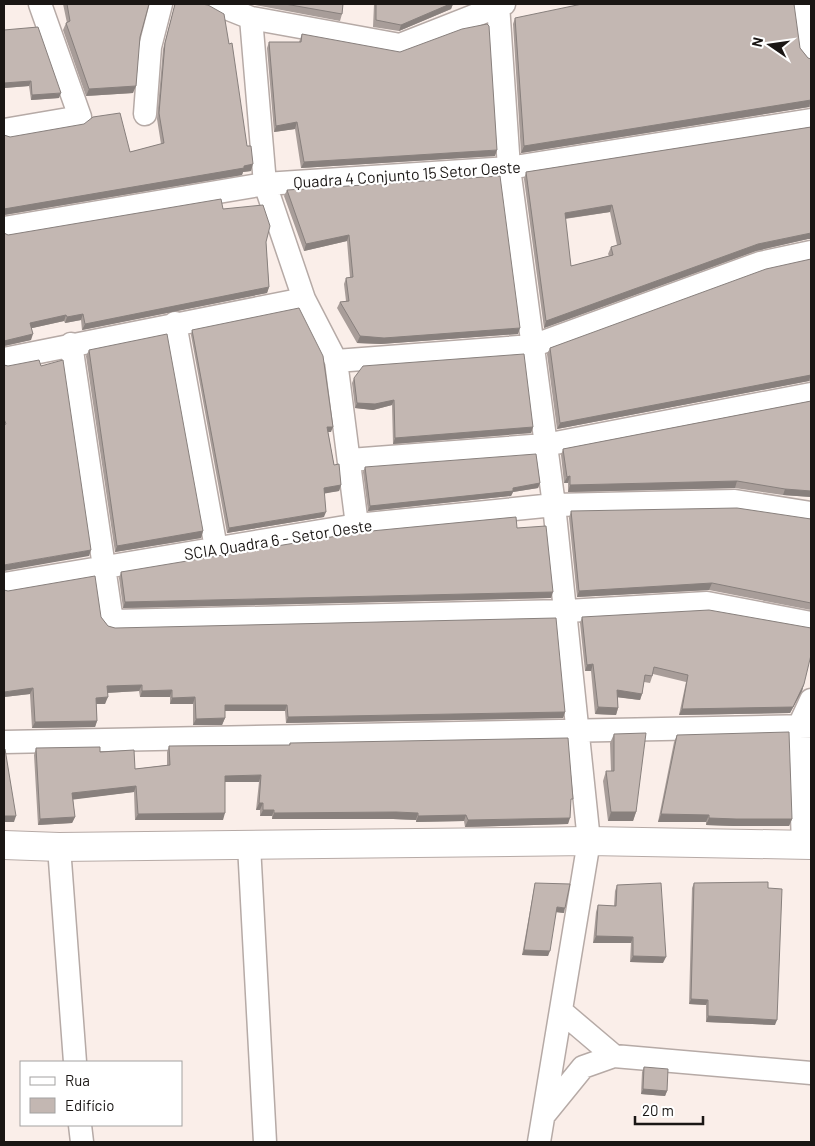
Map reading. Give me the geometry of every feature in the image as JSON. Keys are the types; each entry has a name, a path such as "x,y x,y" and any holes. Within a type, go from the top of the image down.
{"street":[{"path":"4,130 80,117 40,4"},
{"path":"145,114 150,47 161,4"},
{"path":"216,4 251,18 400,45 499,5 509,168 567,611 590,841 539,1142"},
{"path":"804,4 811,53"},
{"path":"251,18 265,184 304,299 336,361 357,525"},
{"name":"Quadra 4 Conjunto 15 Setor Oeste","path":"4,228 265,184 509,168 811,120"},
{"path":"336,361 532,346 760,264 811,252"},
{"path":"4,359 175,323 304,299"},
{"path":"175,323 216,548"},
{"path":"71,344 112,622 567,611 707,603 811,623"},
{"path":"350,460 546,445 811,394"},
{"name":"SCIA Quadra 6 - Setor Oeste","path":"4,584 357,525 554,505 735,501 811,513"},
{"path":"4,845 59,847 590,841 807,845 805,726 811,700"},
{"path":"4,742 805,726"},
{"path":"249,845 265,1142"},
{"path":"59,847 75,1061"},
{"path":"561,1011 614,1056"},
{"path":"544,1116 583,1067 614,1056 811,1073"},
{"path":"80,1126 82,1142"}],"building":[{"path":"67,4 149,4 140,37 136,86 89,89 66,23 70,21"},
{"path":"175,4 208,5 224,14 229,44 232,43 247,146 251,146 253,164 244,166 244,168 4,209 4,135 10,137 84,124 93,117 120,113 130,152 164,143 159,113 165,43"},
{"path":"285,4 343,4 342,14"},
{"path":"376,4 450,4 401,25 376,20"},
{"path":"582,4 794,4 800,48 811,59 811,100 524,146 515,18"},
{"path":"487,24 489,26 497,150 304,162 297,122 276,126 269,42 301,42 302,34 400,52 462,29"},
{"path":"38,27 61,93 32,95 31,81 4,83 4,30"},
{"path":"811,127 811,233 758,244 546,321 526,172","holes":["612,205 621,244 611,247 613,255 571,266 565,213"]},
{"path":"500,176 520,328 384,338 360,336 340,302 349,301 346,278 353,277 349,235 306,244 287,190"},
{"path":"221,199 223,209 263,205 270,226 266,242 269,287 85,324 83,314 67,317 66,315 30,323 33,334 4,341 4,233 8,235"},
{"path":"811,259 811,375 560,423 550,348 766,269"},
{"path":"299,308 323,356 333,427 327,427 334,465 339,464 341,485 324,488 326,512 229,528 192,330"},
{"path":"167,334 203,531 117,546 89,350"},
{"path":"524,354 533,427 395,438 394,400 375,404 357,403 354,378 363,366"},
{"path":"39,360 41,366 63,360 91,550 4,565 4,425 6,424 4,419 4,365 8,366"},
{"path":"811,401 811,491 737,481 570,485 570,476 567,477 563,449"},
{"path":"536,454 540,483 513,488 513,491 370,506 365,467"},
{"path":"737,508 811,519 811,603 712,583 579,591 571,511"},
{"path":"516,517 517,528 546,526 553,592 125,602 121,572 361,532"},
{"path":"95,576 101,617 108,626 115,628 556,618 565,712 288,717 287,705 225,705 225,718 196,719 195,697 172,698 172,690 142,691 142,685 107,686 108,697 96,698 97,721 35,722 33,688 4,692 4,590 8,591"},
{"path":"709,610 811,628 811,655 804,684 793,707 682,709 688,675 654,667 652,676 645,675 642,694 617,690 618,708 598,707 593,664 587,665 582,617"},
{"path":"789,732 792,819 709,818 709,815 661,814 677,735"},
{"path":"646,733 636,812 611,812 606,771 614,771 614,734"},
{"path":"568,738 573,799 571,799 570,818 468,820 466,815 418,816 418,813 396,812 274,813 274,810 263,810 263,803 259,803 261,775 225,776 225,813 138,814 136,786 72,793 75,817 40,819 36,748 100,747 100,752 134,750 135,769 170,765 169,746"},
{"path":"5,749 16,816 4,816"},
{"path":"768,882 768,888 782,889 777,1020 708,1016 708,1000 691,999 694,883"},
{"path":"535,883 570,884 565,908 557,907 550,951 524,950"},
{"path":"661,883 666,957 633,956 633,937 596,936 598,905 616,906 617,885"},
{"path":"644,1067 668,1069 667,1091 643,1089"}]}
